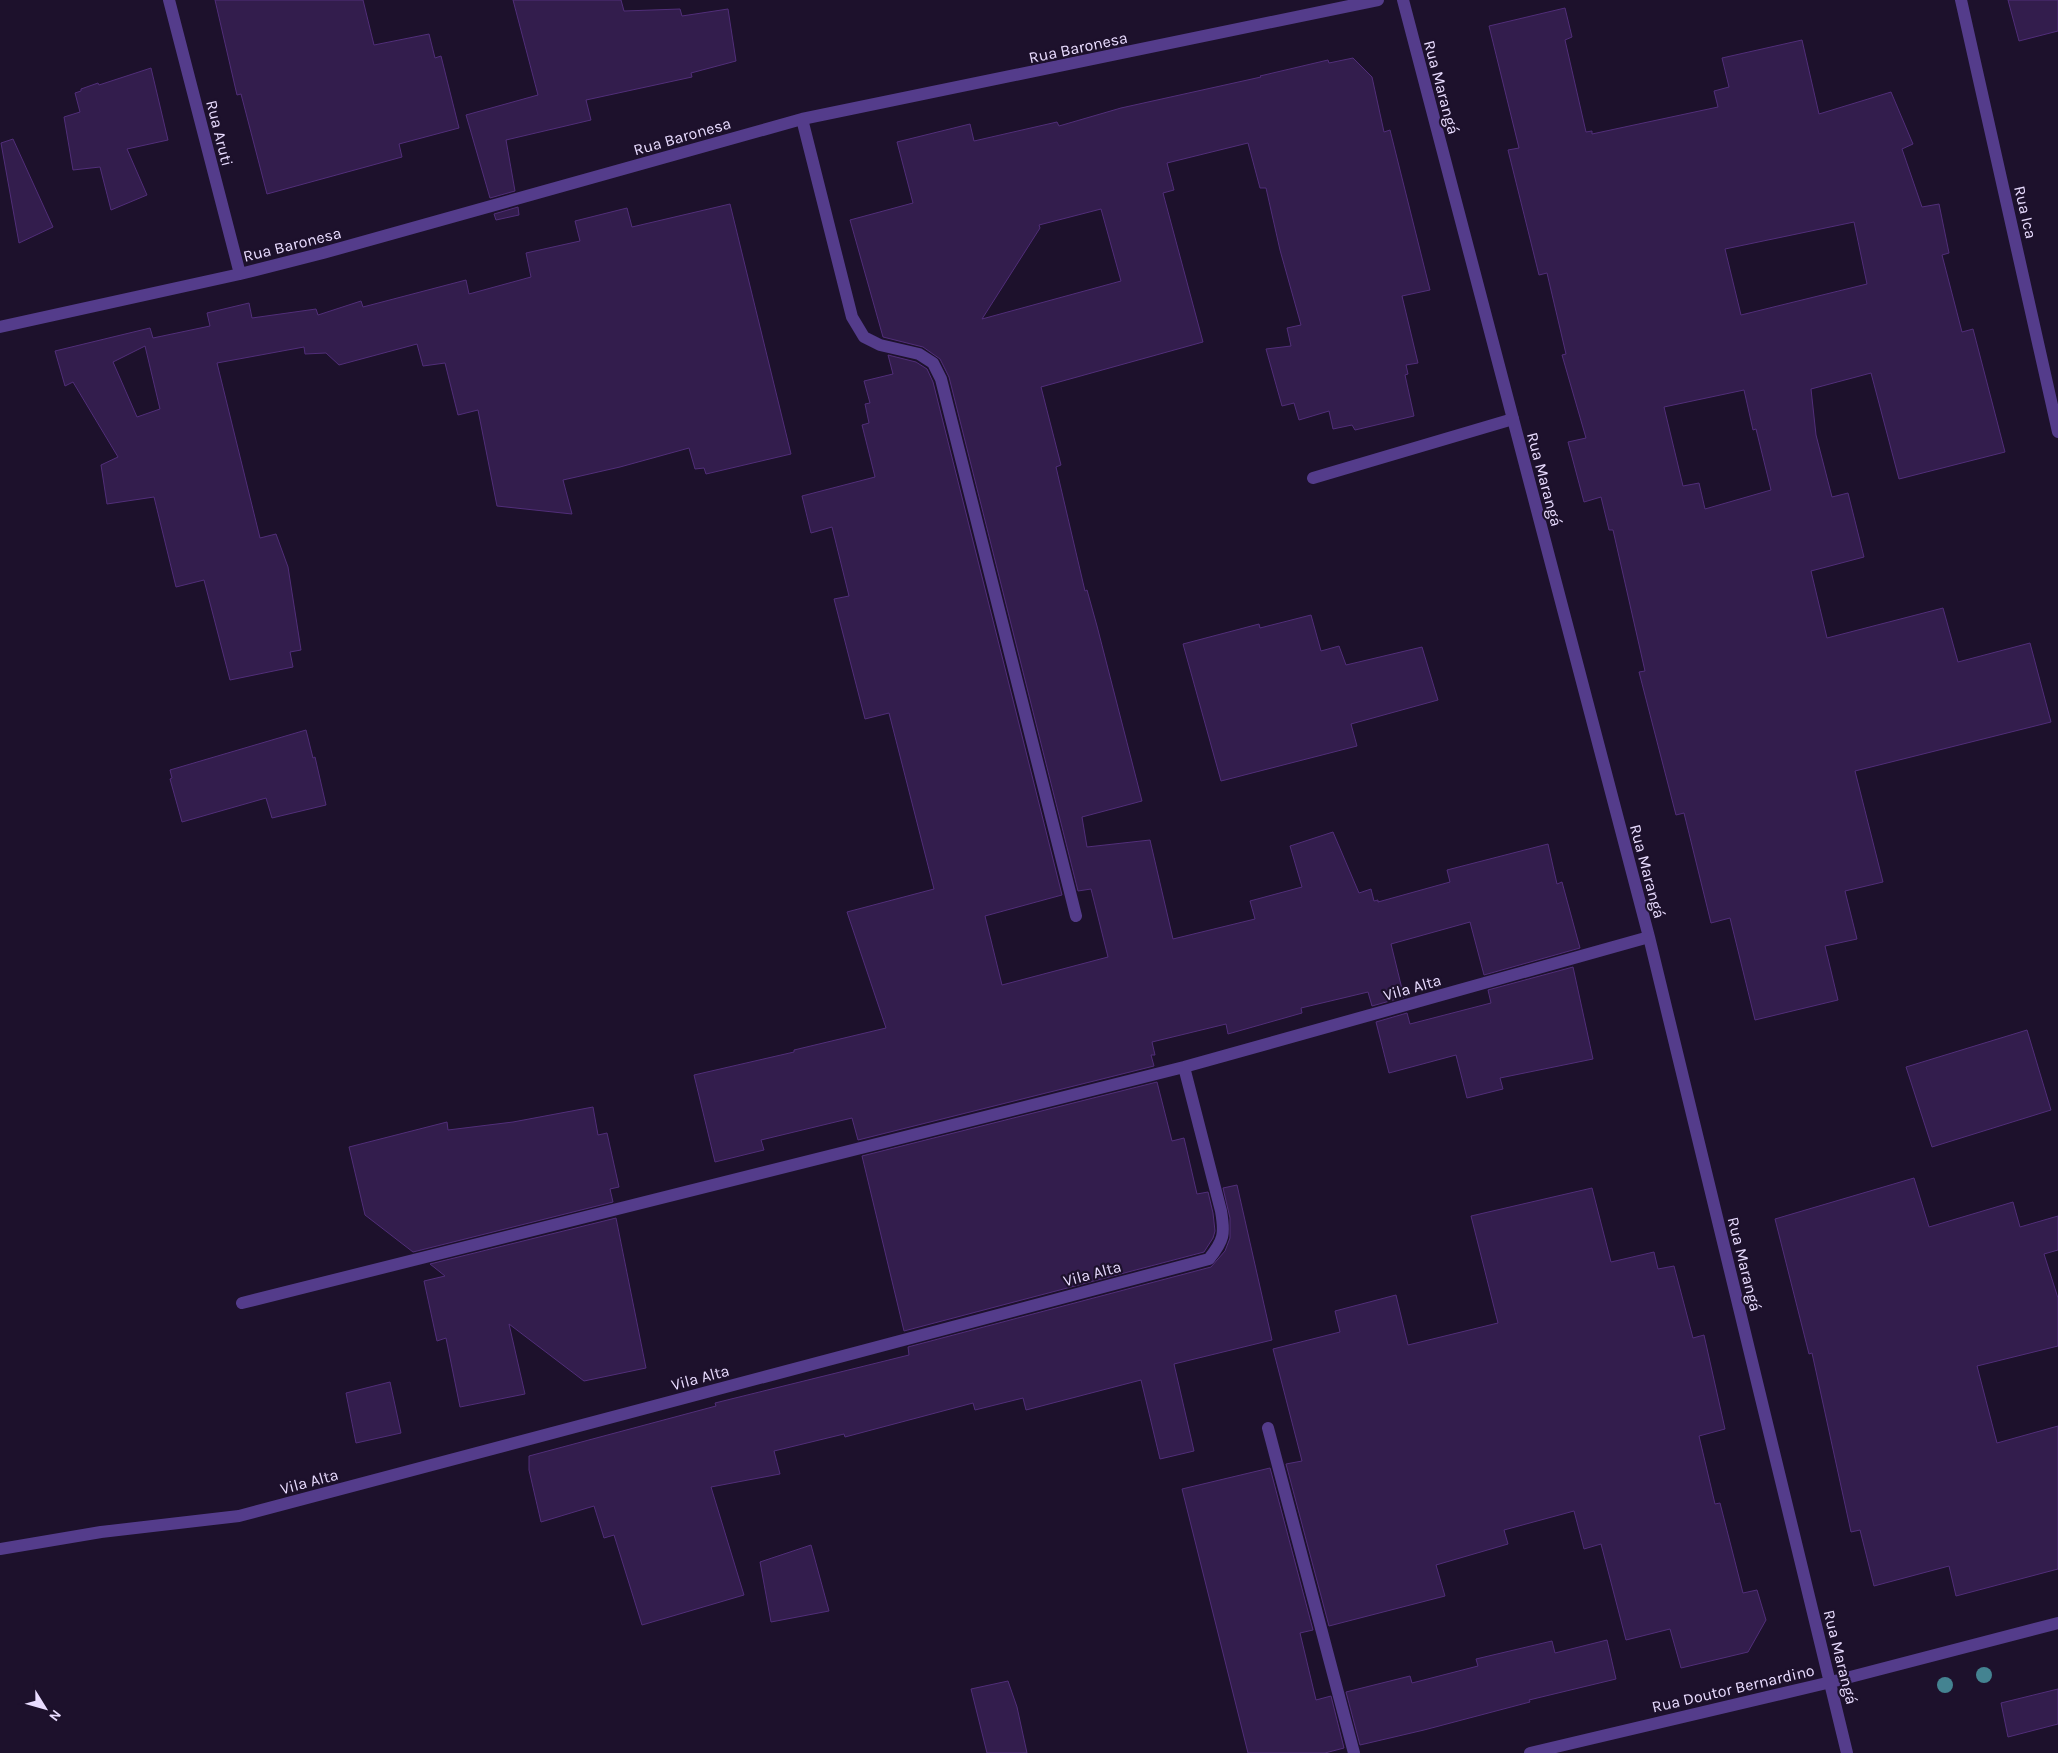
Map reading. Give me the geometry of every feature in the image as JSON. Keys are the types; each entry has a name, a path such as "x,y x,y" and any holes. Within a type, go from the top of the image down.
{"street":[{"name":"Rua Aruti","path":"169,0 240,274"},
{"name":"Rua Baronesa","path":"0,326 240,274 333,251 802,119 1378,0"},
{"name":"Rua Marangá","path":"1403,0 1648,937 1847,1753"},
{"name":"Rua Ica","path":"1961,0 2058,432"},
{"path":"802,119 852,317 864,337 880,345 919,354 933,363 941,379 1076,916"},
{"path":"1313,478 1513,419"},
{"name":"Vila Alta","path":"242,1303 1184,1068 1648,937"},
{"name":"Vila Alta","path":"0,1549 101,1532 239,1516 1209,1259 1220,1245 1224,1230 1221,1211 1184,1068"},
{"path":"1268,1428 1354,1753"},
{"name":"Rua Doutor Bernardino","path":"1530,1753 1831,1682 2058,1623"}],"building":[{"path":"215,0 363,0 374,45 429,34 435,58 441,56 459,128 399,144 402,157 267,194 241,94 237,95"},
{"path":"513,0 621,0 624,11 680,9 682,16 728,9 736,61 691,73 692,77 586,100 591,120 506,140 515,191 490,198 466,115 538,95"},
{"path":"2008,0 2058,0 2058,31 2019,41"},
{"path":"1565,8 1572,37 1565,40 1586,132 1592,131 1592,134 1718,107 1714,91 1729,87 1722,58 1802,40 1819,114 1891,92 1913,144 1902,149 1922,207 1939,204 1949,253 1942,255 1962,332 1973,329 2005,452 1899,479 1871,373 1811,389 1816,435 1832,497 1848,493 1864,557 1811,571 1827,638 1943,608 1958,662 2030,643 2051,722 1855,771 1883,882 1845,891 1857,939 1825,946 1838,1000 1755,1020 1730,918 1711,923 1684,813 1676,815 1639,672 1645,671 1613,530 1609,530 1601,497 1584,502 1568,442 1586,438 1562,355 1566,354 1547,273 1539,275 1508,150 1519,148 1489,26","holes":["1854,222 1867,284 1741,315 1725,249","1744,390 1753,430 1756,429 1771,490 1705,509 1699,483 1683,486 1664,407"]},
{"path":"1353,58 1372,77 1384,132 1390,130 1430,290 1402,296 1418,363 1406,365 1408,374 1405,375 1414,416 1355,430 1352,425 1333,429 1329,411 1299,420 1294,403 1282,406 1266,349 1291,346 1287,328 1301,325 1280,250 1266,188 1260,188 1248,143 1167,163 1174,190 1163,193 1203,342 1041,387 1061,465 1056,467 1085,591 1087,590 1097,626 1142,801 1082,817 1087,847 1150,840 1173,939 1255,919 1250,901 1302,887 1290,846 1333,832 1359,893 1371,889 1374,901 1378,900 1378,902 1450,882 1447,870 1548,844 1557,884 1562,882 1580,948 1484,975 1470,922 1391,944 1404,997 1372,1006 1368,992 1301,1008 1302,1013 1228,1034 1226,1024 1152,1042 1155,1055 1151,1055 1154,1066 858,1140 852,1118 761,1140 764,1150 715,1162 694,1075 886,1028 847,912 934,889 889,713 865,719 834,599 849,596 832,527 811,533 802,496 875,477 862,425 869,423 865,404 870,403 864,381 893,374 888,355 916,362 927,369 933,382 1062,895 985,916 1002,985 1108,957 1091,889 1078,891 949,377 940,359 923,347 883,337 850,220 913,203 897,142 970,124 974,141 1057,122 1059,126 1121,108 1328,60 1329,63","holes":["1101,209 1121,281 982,319 1040,228 1039,225"]},
{"path":"151,68 168,140 127,149 147,195 111,210 100,167 73,170 64,117 80,112 75,93 81,91 81,89"},
{"path":"13,139 53,227 19,243 1,143"},
{"path":"730,204 791,454 706,474 704,468 695,469 689,448 563,480 572,514 497,506 478,410 458,415 445,363 423,366 417,344 339,365 326,353 305,354 304,347 217,363 260,538 276,534 288,567 301,650 290,652 293,667 230,680 204,580 176,587 154,497 107,504 101,465 118,457 73,382 65,386 55,351 150,328 153,338 210,326 207,313 249,303 252,318 316,309 318,315 361,301 363,307 466,280 469,294 531,277 526,253 580,241 575,221 627,208 632,227","holes":["145,346 160,409 137,417 113,362"]},
{"path":"518,207 519,215 496,220 494,214"},
{"path":"1311,615 1321,651 1339,646 1346,665 1422,647 1438,700 1351,724 1357,746 1221,781 1183,644 1259,624 1260,628"},
{"path":"306,730 313,758 315,757 326,805 272,818 266,798 182,822 170,779 172,778 170,770"},
{"path":"1573,967 1593,1059 1500,1078 1503,1089 1467,1098 1456,1055 1389,1073 1376,1022 1407,1013 1410,1024 1491,1003 1488,990"},
{"path":"2027,1030 2051,1110 1932,1147 1906,1067"},
{"path":"1157,1082 1172,1141 1184,1138 1197,1194 1208,1192 1215,1231 1204,1252 904,1331 862,1156"},
{"path":"593,1107 598,1135 607,1133 619,1187 610,1189 613,1202 413,1252 365,1215 349,1147 447,1122 448,1130 513,1122"},
{"path":"1914,1178 1929,1227 2013,1202 2020,1227 2058,1216 2058,1250 2044,1254 2058,1298 2058,1346 1977,1366 1997,1443 2058,1426 2058,1569 1956,1596 1949,1566 1874,1586 1860,1530 1851,1532 1812,1353 1809,1354 1775,1219"},
{"path":"1237,1185 1272,1340 1174,1364 1194,1451 1160,1459 1141,1380 1026,1410 1023,1398 975,1410 973,1403 845,1437 844,1434 774,1451 780,1474 711,1487 744,1595 642,1625 614,1535 604,1538 594,1506 541,1522 529,1470 529,1456 716,1406 715,1403 909,1355 908,1347 1211,1267 1225,1251 1230,1238 1230,1218 1223,1188"},
{"path":"1592,1188 1611,1262 1654,1252 1658,1269 1674,1266 1693,1338 1704,1335 1725,1429 1699,1436 1715,1504 1720,1503 1743,1593 1757,1590 1766,1620 1748,1652 1681,1668 1670,1629 1626,1640 1601,1544 1584,1549 1574,1511 1504,1530 1508,1544 1436,1565 1445,1596 1329,1626 1286,1464 1302,1461 1273,1349 1340,1332 1335,1311 1396,1295 1408,1345 1498,1323 1471,1216"},
{"path":"616,1218 646,1368 584,1381 509,1324 525,1394 460,1407 446,1338 437,1341 424,1281 445,1276 430,1264"},
{"path":"390,1382 401,1433 356,1443 346,1393"},
{"path":"1270,1468 1313,1630 1300,1633 1316,1700 1331,1696 1344,1748 1325,1753 1248,1753 1182,1489"},
{"path":"811,1545 829,1611 771,1622 760,1562"},
{"path":"1607,1640 1616,1679 1360,1745 1346,1692 1410,1676 1412,1683 1478,1666 1476,1659 1552,1641 1555,1653"},
{"path":"1008,1681 1017,1707 1027,1753 987,1753 971,1689"},
{"path":"2058,1689 2058,1724 2008,1737 2001,1703"}]}
